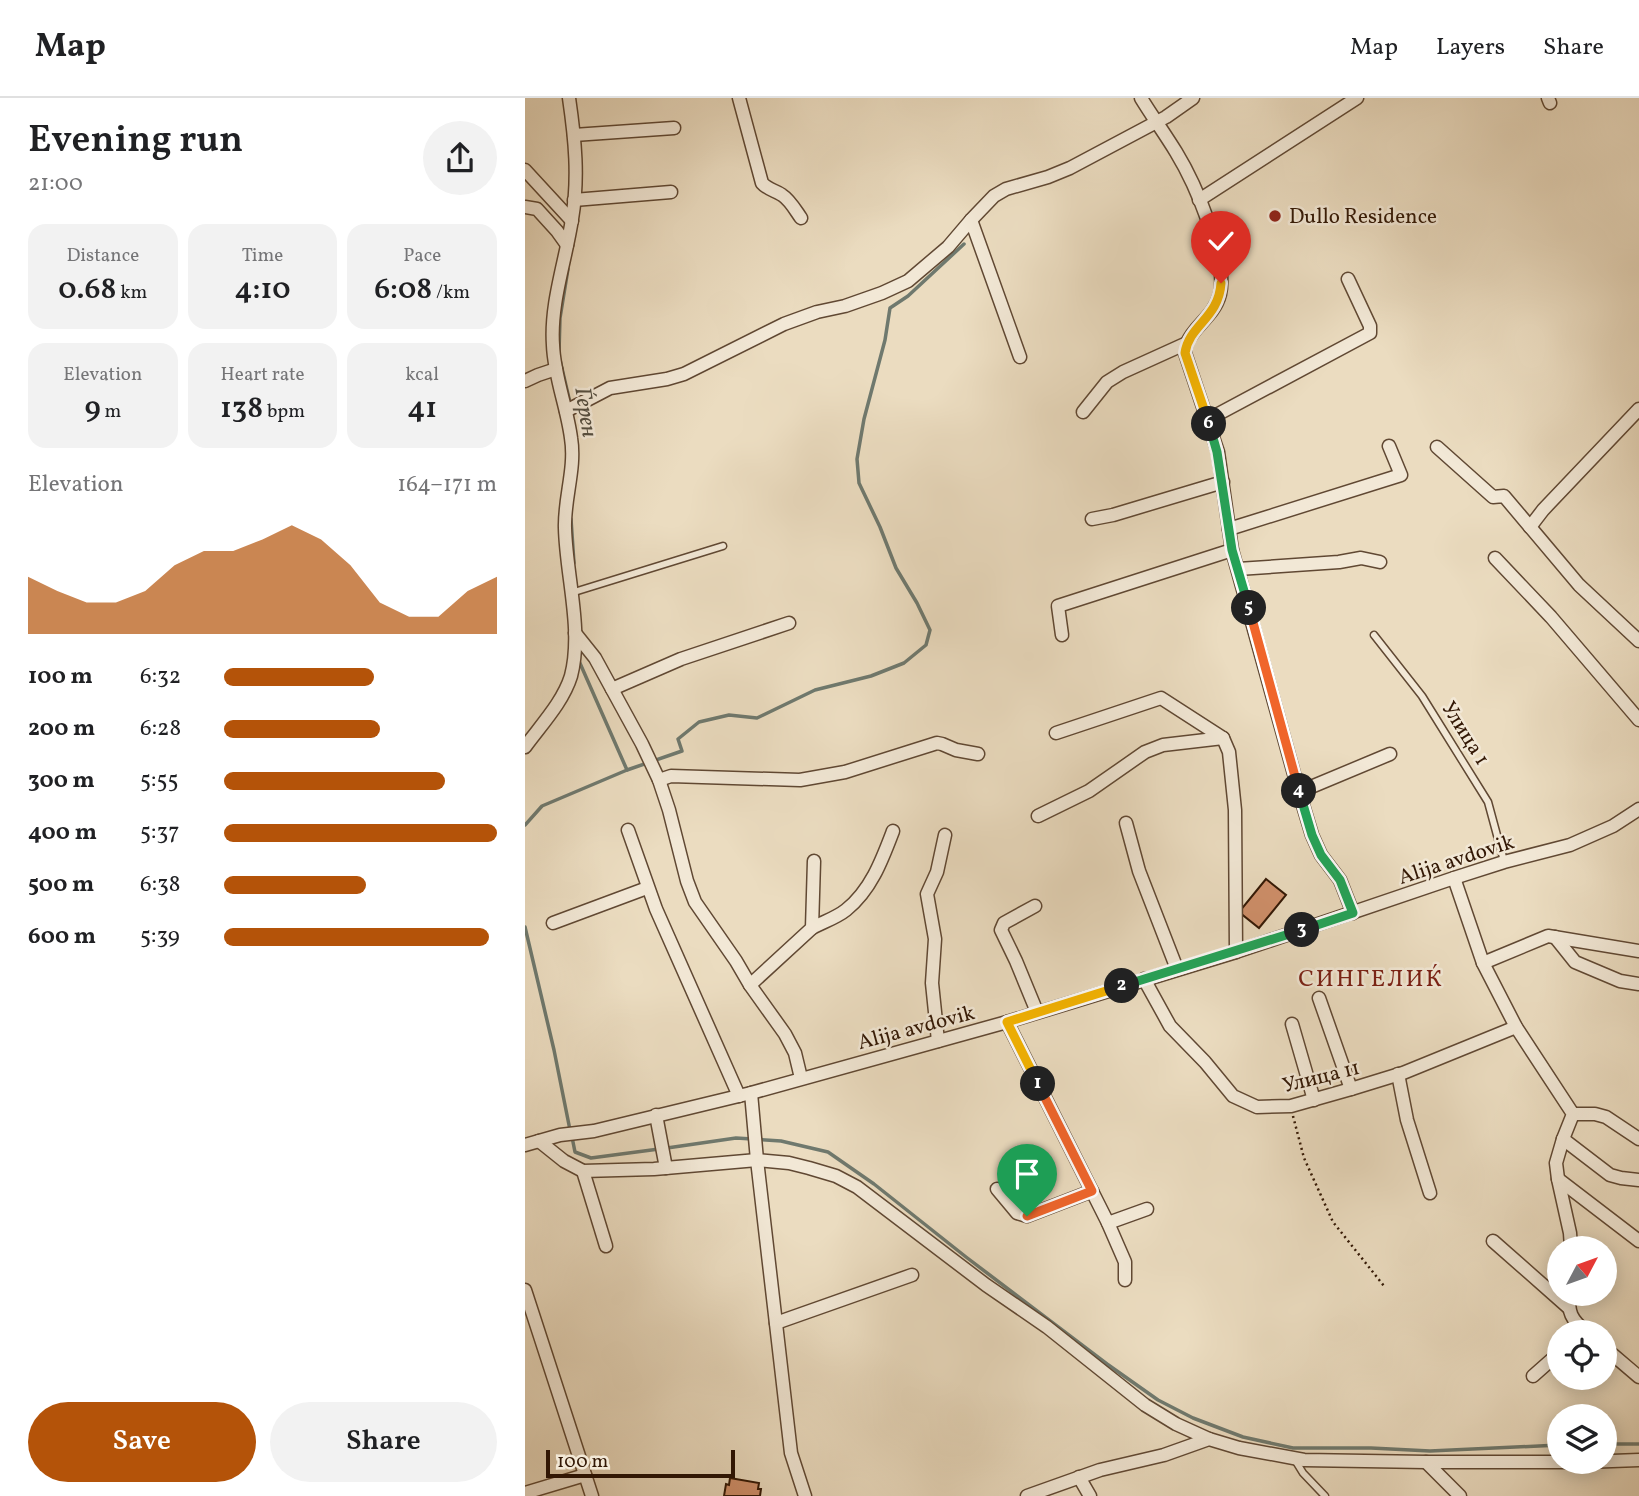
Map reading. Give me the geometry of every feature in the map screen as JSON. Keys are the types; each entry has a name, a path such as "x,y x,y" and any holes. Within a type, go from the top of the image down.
{"street":[{"path":"525,747 564,693 574,657 575,633 565,526 572,441 552,344 554,316 572,221 576,184 569,98"},
{"path":"739,98 762,183 786,198 801,218"},
{"path":"1083,412 1107,382 1187,343 1209,316 1220,291 1219,262 1214,240 1199,200 1177,154 1141,98"},
{"path":"566,411 610,388 684,374 784,324 817,312 845,306 908,281 948,247 994,196 1006,189 1070,168 1166,117 1193,98"},
{"path":"1199,200 1357,98"},
{"path":"574,135 674,128"},
{"path":"525,170 572,221"},
{"path":"574,200 671,192"},
{"path":"525,207 537,209 558,231 566,244"},
{"path":"971,219 1020,357"},
{"path":"1207,420 1370,333 1370,326 1347,279"},
{"path":"1187,343 1185,353 1217,452 1232,550 1299,792 1312,835 1321,855 1340,880 1353,913"},
{"path":"525,381 556,369"},
{"path":"1530,527 1639,409"},
{"path":"1229,529 1401,475 1389,446"},
{"path":"1437,447 1493,497 1504,496 1579,585 1638,637"},
{"path":"1092,519 1223,482"},
{"path":"1062,635 1058,606 1232,550"},
{"path":"1238,569 1361,558 1380,562"},
{"path":"1495,558 1551,617 1639,720"},
{"path":"612,689 669,664 789,623"},
{"path":"575,633 595,658 656,774 670,810 687,881 695,902 791,1043 801,1078"},
{"path":"1056,733 1161,698 1223,738 1229,752 1235,810 1236,951"},
{"path":"1038,816 1089,791 1146,752 1163,745 1223,738"},
{"path":"656,774 800,780 845,772 937,743 978,754"},
{"path":"1299,792 1390,754"},
{"name":"Alija avdovik","path":"539,1141 560,1135 594,1131 745,1094 1007,1022 1236,951 1504,862 1570,845 1613,826 1639,809"},
{"path":"1126,822 1139,871 1177,969"},
{"path":"628,830 647,888 745,1094 753,1123 791,1453 805,1496"},
{"path":"750,985 812,928 845,911 858,898 877,872 893,831"},
{"path":"938,1041 932,983 935,939 927,894 937,872 945,835"},
{"path":"812,928 814,862"},
{"path":"1454,878 1483,963 1516,1027 1573,1114"},
{"path":"553,923 647,888"},
{"path":"1035,906 1004,923 1001,930 1037,1012"},
{"path":"1483,963 1548,936 1639,951"},
{"path":"1555,937 1575,962 1620,981 1639,985"},
{"name":"Улица 11","path":"1144,979 1170,1026 1233,1096 1257,1107 1291,1106 1351,1089 1398,1074 1516,1027"},
{"path":"1319,998 1351,1089"},
{"path":"1007,1022 1108,1223 1125,1262 1125,1280"},
{"path":"1292,1024 1314,1100"},
{"path":"1398,1074 1407,1120 1430,1193"},
{"path":"1570,1236 1556,1163 1573,1114"},
{"path":"1573,1114 1606,1117 1639,1139"},
{"path":"656,1115 666,1164"},
{"path":"1563,1139 1610,1175 1639,1181"},
{"path":"525,1145 539,1141 564,1161 583,1171 756,1154 836,1175 857,1187 986,1285 1047,1327 1145,1405 1176,1424 1209,1439 1239,1448 1304,1460 1639,1460"},
{"path":"583,1171 606,1246"},
{"path":"1558,1179 1639,1241"},
{"path":"997,1189 1017,1213 1027,1216 1092,1191"},
{"path":"1108,1223 1147,1209"},
{"path":"1493,1241 1569,1308 1574,1320"},
{"path":"776,1322 912,1275"},
{"path":"525,1290 592,1496"},
{"path":"1617,1358 1639,1377"},
{"path":"1533,1376 1547,1364"},
{"path":"1027,1496 1100,1470 1164,1455 1209,1439"},
{"path":"1426,1462 1460,1496"},
{"path":"525,1493 585,1475"},
{"path":"1079,1477 1090,1496"}],"lane":[{"path":"571,593 723,546"},
{"name":"Улица 1","path":"1374,635 1422,696 1488,802 1504,862"},
{"path":"1295,1458 1303,1473 1325,1496"}],"path":[{"path":"1291,1106 1304,1158 1333,1222 1384,1286"}],"building":[{"path":"1266,879 1286,895 1259,928 1239,912"},
{"path":"730,1478 759,1483 760,1496 724,1496"}],"waterway":[{"path":"525,825 542,806 627,770 682,751 678,739 699,722 729,715 757,718 815,690 871,676 904,663 926,645 930,630 896,568 859,483 857,459 890,308 908,296 964,244"},
{"name":"Ѓерен","path":"559,352 560,318 568,269"},
{"name":"Ѓерен","path":"560,360 571,407"},
{"name":"Ѓерен","path":"571,519 574,563"},
{"path":"579,661 627,770"},
{"path":"525,927 570,1130"},
{"path":"572,1137 575,1152 591,1158 659,1149"},
{"path":"667,1148 736,1138 781,1141 828,1152 1158,1400 1193,1418 1243,1437 1293,1448 1430,1451 1547,1446"},
{"path":"1617,1444 1639,1444"}],"place":[{"name":"Dullo Residence","path":"1275,216"}],"district":[{"name":"СИНГЕЛИЌ","path":"1371,978"}],"route":[{"path":"1027,1216 1092,1191 1007,1022 1353,913 1340,880 1321,855 1312,835 1299,792 1232,550 1217,452 1185,353 1187,343 1218,300 1221,283"}]}
